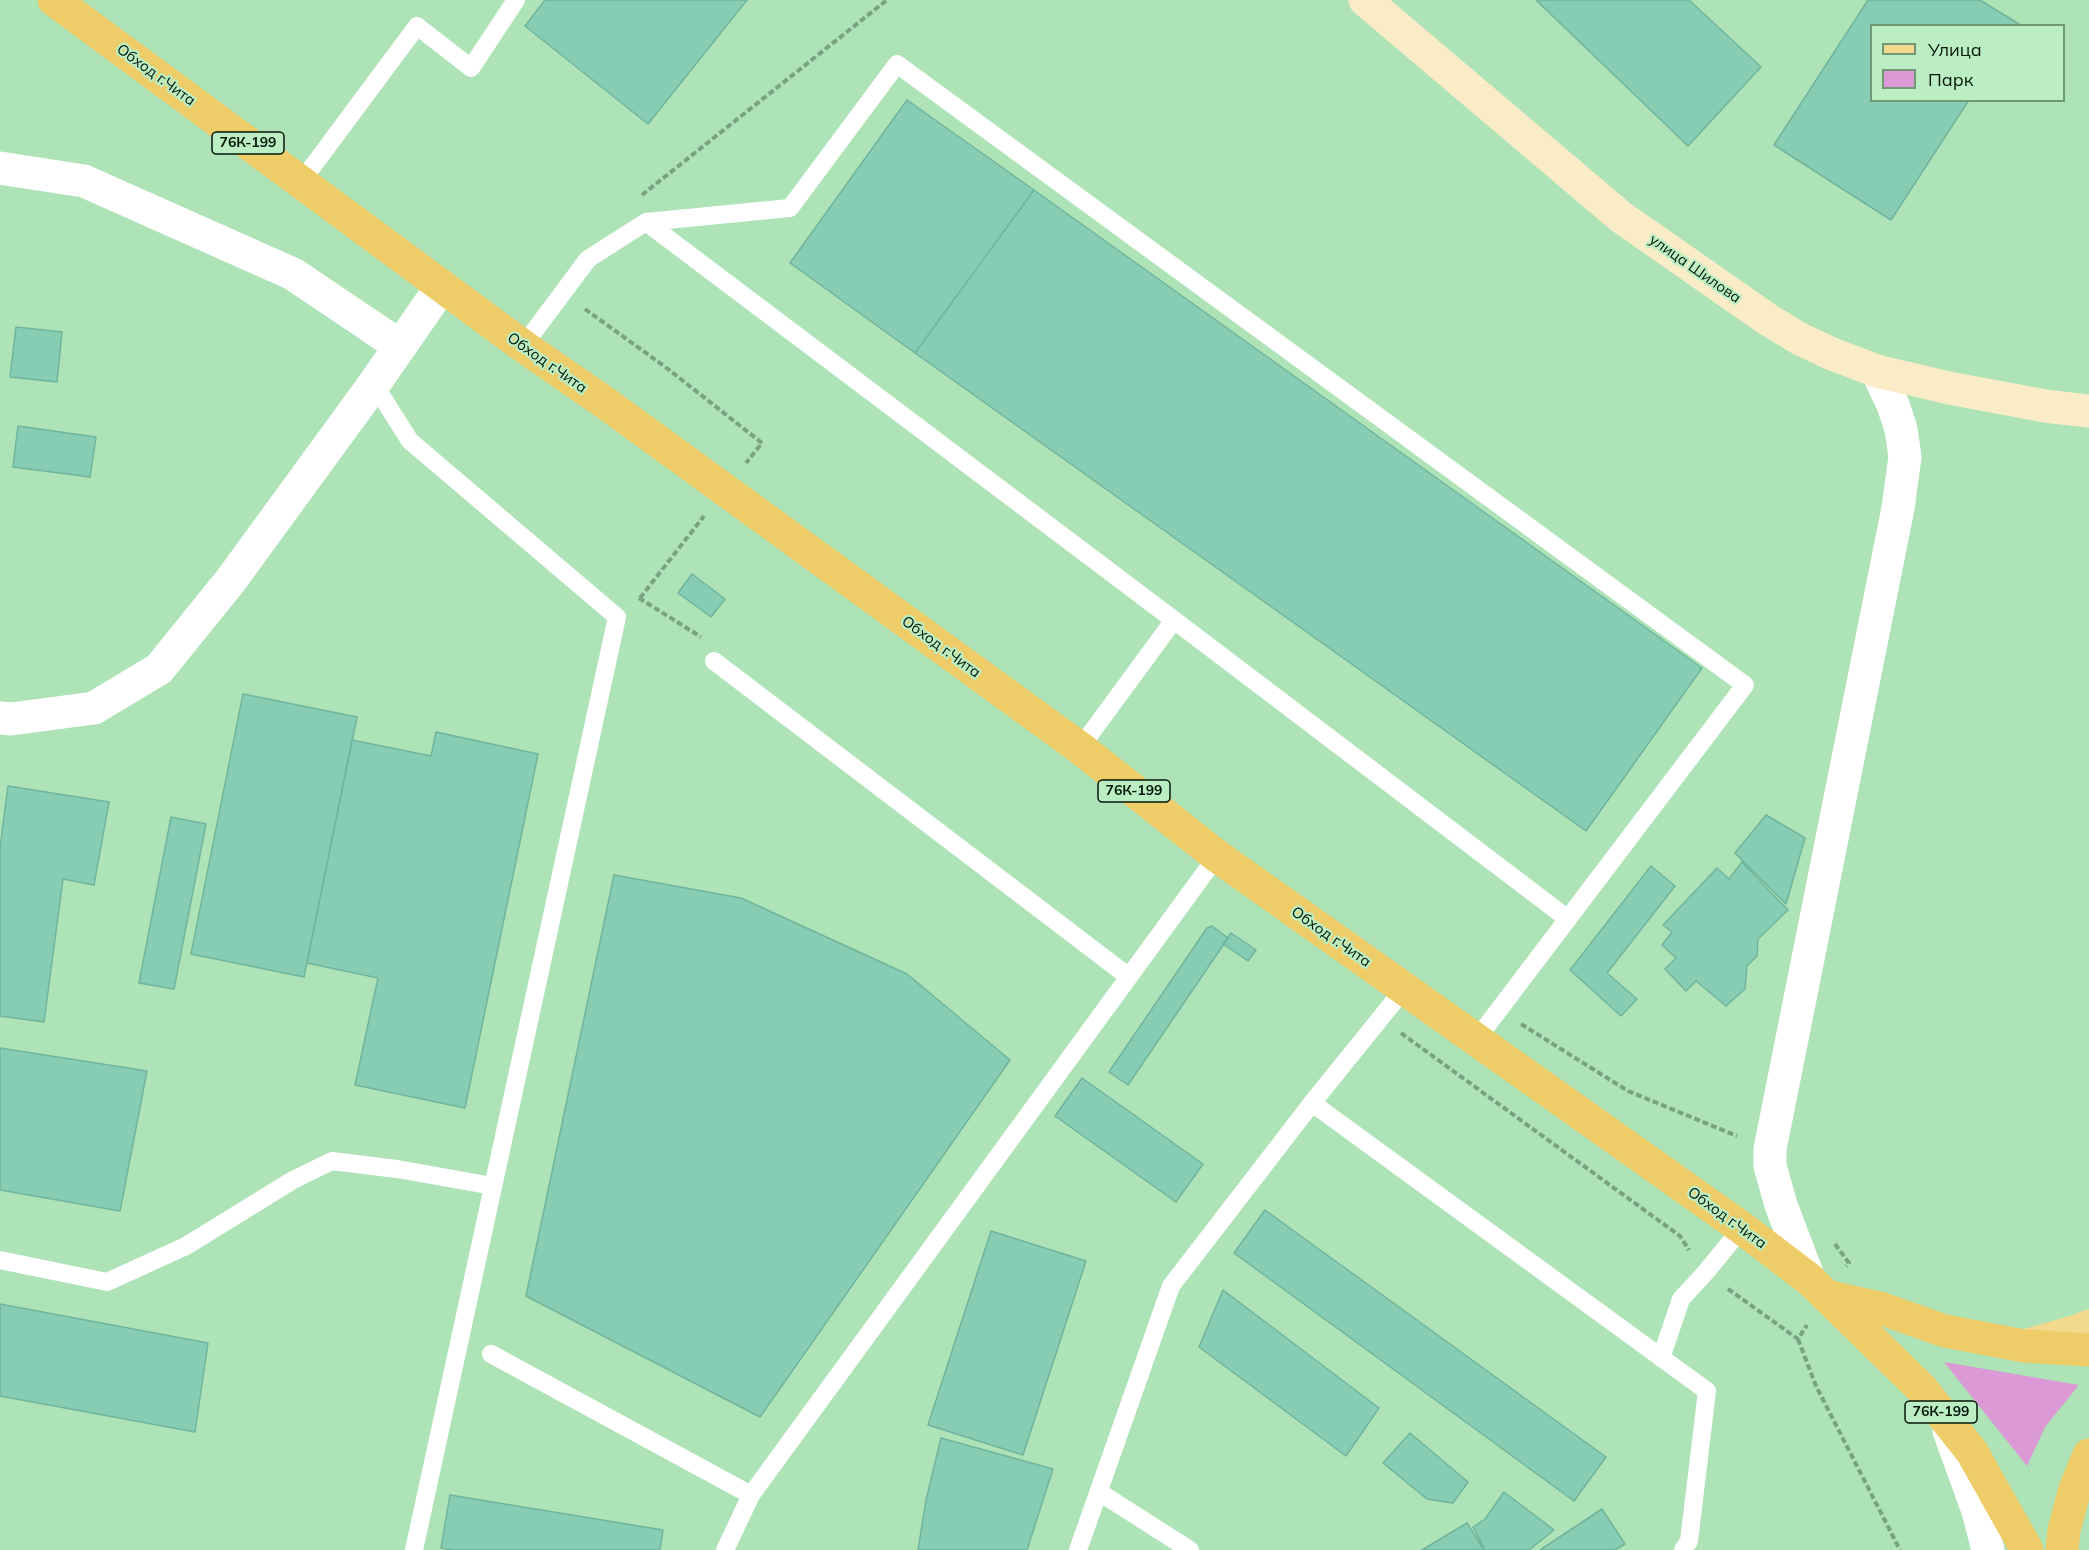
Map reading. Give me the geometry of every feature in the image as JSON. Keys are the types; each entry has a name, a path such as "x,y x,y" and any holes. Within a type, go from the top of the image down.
{"highway":[{"name":"Обход г.Чита","path":"54,0 523,346 604,402 1080,748 1217,856 1742,1228 1818,1287"},
{"name":"76К-199","path":"1818,1287 1945,1331 2024,1346 2089,1350"},
{"name":"76К-199","path":"1818,1287 1922,1389 1944,1416 1972,1452 2027,1550"},
{"path":"2061,1543 2074,1489 2089,1455"}],"main road":[{"name":"улица Шилова","path":"1365,0 1621,217 1767,319 1800,339 1877,371 1960,390 2045,406 2089,411"},
{"path":"2024,1346 2089,1326"}],"street":[{"path":"0,168 84,181 293,274 400,346"},
{"path":"0,718 10,719 94,708 159,669 231,580 374,384 442,285"},
{"path":"1818,1287 1780,1204 1770,1166 1770,1149 1898,508 1905,458 1901,429 1877,371"},
{"path":"1944,1416 1978,1511 1988,1550"}],"lane":[{"path":"301,182 417,26 471,68 516,0"},
{"path":"523,346 588,259 646,222 790,208 897,63 1745,685 1476,1040"},
{"path":"646,222 1568,920"},
{"path":"374,384 410,441 617,617 414,1550"},
{"path":"1080,748 1174,620"},
{"path":"714,661 1129,977"},
{"path":"725,1550 750,1495 1217,856"},
{"path":"1078,1550 1171,1286 1312,1103 1404,989"},
{"path":"1312,1103 1707,1391 1689,1541 1683,1550"},
{"path":"0,1260 107,1282 186,1246 293,1180 332,1161 397,1169 493,1186"},
{"path":"1661,1358 1681,1299 1742,1228"},
{"path":"491,1354 750,1495"},
{"path":"1099,1492 1191,1550"}],"path":[{"path":"640,197 887,0"},
{"path":"563,293 668,369 762,443 740,471"},
{"path":"703,638 640,598 711,507"},
{"path":"1499,1010 1628,1091 1770,1149"},
{"path":"1798,1339 1816,1386 1900,1550"}],"green space":[{"path":"1944,1362 2079,1385 2045,1427 2027,1466"}],"building":[{"path":"545,0 747,0 648,124 525,26"},
{"path":"1536,0 1689,0 1761,67 1688,146"},
{"path":"1868,0 1980,0 2019,24 1870,24 1870,102 1968,102 1891,220 1774,145"},
{"path":"907,100 1034,190 915,353 790,263"},
{"path":"1034,190 1702,668 1586,831 915,353"},
{"path":"16,327 62,332 57,382 10,377"},
{"path":"18,426 96,437 90,477 13,467"},
{"path":"692,574 725,599 711,617 678,593"},
{"path":"243,694 357,717 304,977 191,954"},
{"path":"436,732 538,754 465,1108 355,1085 378,978 307,963 352,740 431,756"},
{"path":"8,786 109,802 94,885 63,879 44,1022 0,1016 0,848"},
{"path":"1766,815 1805,838 1786,904 1735,853"},
{"path":"171,817 206,824 174,989 139,983"},
{"path":"1742,862 1788,910 1758,939 1757,956 1747,966 1745,989 1726,1006 1696,981 1686,991 1665,969 1676,958 1662,945 1672,932 1663,925 1717,868 1729,879"},
{"path":"1651,866 1675,886 1607,973 1637,999 1621,1016 1570,970"},
{"path":"614,875 741,898 907,974 1010,1060 760,1417 526,1296"},
{"path":"1212,926 1228,938 1128,1085 1109,1072 1207,928"},
{"path":"1231,933 1256,950 1248,961 1223,944"},
{"path":"0,1048 147,1071 120,1211 0,1190"},
{"path":"1082,1078 1203,1164 1176,1202 1055,1116"},
{"path":"1265,1210 1606,1457 1574,1501 1234,1253"},
{"path":"991,1231 1086,1261 1023,1455 928,1425"},
{"path":"1223,1290 1379,1408 1346,1456 1199,1347"},
{"path":"0,1304 208,1343 195,1432 0,1396"},
{"path":"1410,1433 1468,1482 1453,1503 1427,1499 1383,1463"},
{"path":"941,1438 1053,1469 1027,1550 918,1550 926,1500"},
{"path":"1504,1492 1554,1530 1529,1550 1485,1550 1473,1527 1485,1519"},
{"path":"450,1495 663,1530 660,1550 452,1550 441,1548"},
{"path":"1602,1509 1625,1544 1615,1550 1540,1550"},
{"path":"1467,1523 1484,1550 1422,1550"}]}
